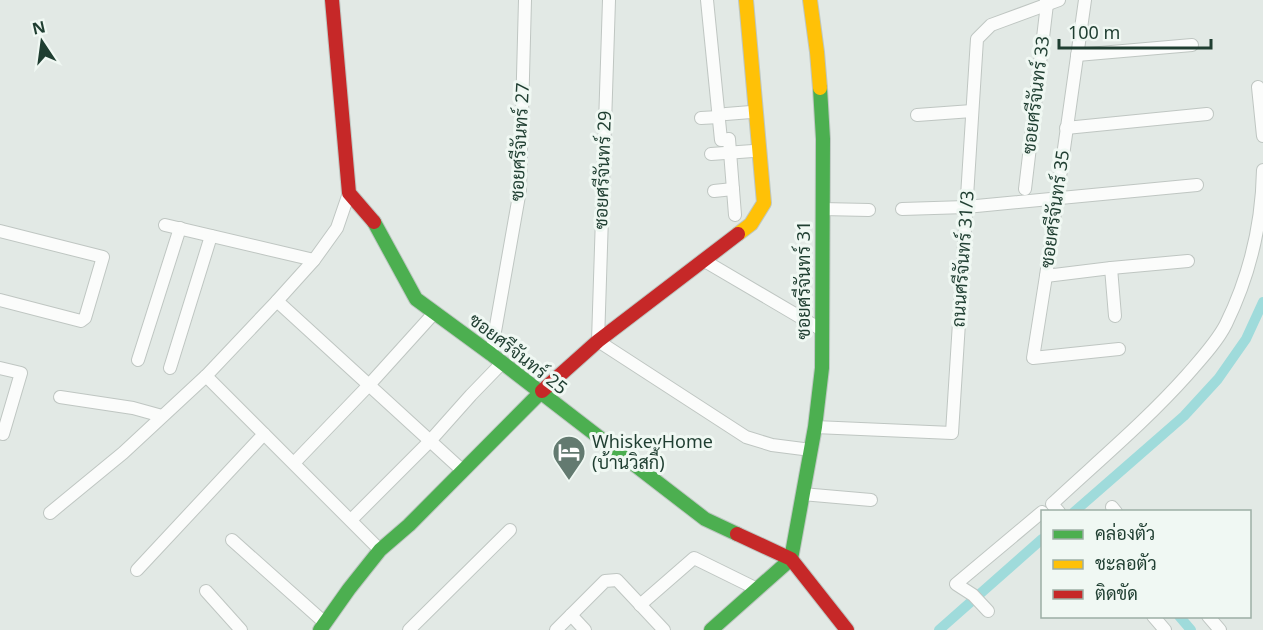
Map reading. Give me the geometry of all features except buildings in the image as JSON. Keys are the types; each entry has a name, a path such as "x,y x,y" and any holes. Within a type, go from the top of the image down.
{"street":[{"path":"50,513 123,453 206,376 314,260 337,228 349,194 332,0"},
{"name":"ซอยศรีจันทร์ 27","path":"491,354 520,190 525,0"},
{"name":"ซอยศรีจันทร์ 29","path":"598,341 609,0"},
{"path":"707,0 722,116 728,132"},
{"path":"715,0 722,140 729,139 735,215"},
{"path":"232,540 323,626 380,549 409,525 540,393 598,341 751,224 764,203 746,0"},
{"name":"ซอยศรีจันทร์ 31","path":"791,559 815,428 822,368 823,139 817,52 810,0"},
{"name":"ซอยศรีจันทร์ 35","path":"1084,0 1046,276 1188,261"},
{"name":"ถนนศรีจันทร์ 31/3","path":"815,428 952,434 977,39 991,25 1050,1"},
{"name":"ซอยศรีจันทร์ 33","path":"1025,189 1050,1"},
{"path":"1077,55 1191,45"},
{"path":"1258,87 1263,136"},
{"path":"917,115 972,111"},
{"path":"701,118 751,112"},
{"path":"1066,128 1207,114"},
{"path":"711,154 753,151"},
{"path":"1049,510 1166,398 1201,359 1225,326 1241,288 1254,245 1262,195 1263,170"},
{"path":"902,209 966,207 1197,186"},
{"path":"714,191 733,189"},
{"name":"ซอยศรีจันทร์ 25","path":"349,194 372,219 416,299 705,519 791,559 847,630"},
{"path":"822,208 869,210"},
{"path":"165,225 314,260"},
{"path":"138,360 180,228"},
{"path":"0,231 103,257 85,318 81,321 0,300"},
{"path":"170,368 211,236"},
{"path":"703,260 822,330"},
{"path":"1112,268 1115,316"},
{"path":"1046,276 1033,358 1119,349"},
{"path":"277,301 463,471"},
{"path":"294,463 435,312"},
{"path":"598,341 746,437 772,445 811,450"},
{"path":"351,520 430,441 502,363"},
{"path":"0,368 21,373 3,434 0,433"},
{"path":"206,376 380,549"},
{"path":"60,397 133,408 162,416"},
{"path":"137,570 264,434"},
{"path":"802,494 871,500"},
{"path":"986,609 973,595 956,584 1041,516"},
{"path":"409,630 510,530"},
{"path":"640,604 694,558 757,589"},
{"path":"711,630 791,559"},
{"path":"556,630 605,581 617,580 664,630"},
{"path":"206,591 241,630"},
{"path":"571,615 585,630"},
{"path":"1155,618 1165,630"},
{"path":"1210,618 1220,630"}],"waterway":[{"path":"1076,510 1184,416 1218,379 1246,339 1263,302"},
{"path":"939,630 1041,540"},
{"path":"1181,618 1191,630"}],"traffic: fast":[{"path":"711,630 791,559 815,427 822,368 823,139 820,88"},
{"path":"374,222 416,299 705,519 737,534"},
{"path":"320,630 380,550 409,525 542,391"}],"traffic: slow":[{"path":"738,234 751,224 764,203 746,0"},
{"path":"810,0 820,88"}],"traffic: jam":[{"path":"332,0 349,193 374,222"},
{"path":"542,391 598,341 738,234"},
{"path":"737,534 791,559 847,630"}],"place":[{"name":"WhiskeyHome (บ้านวิสกี้)","path":"569,481"}]}
